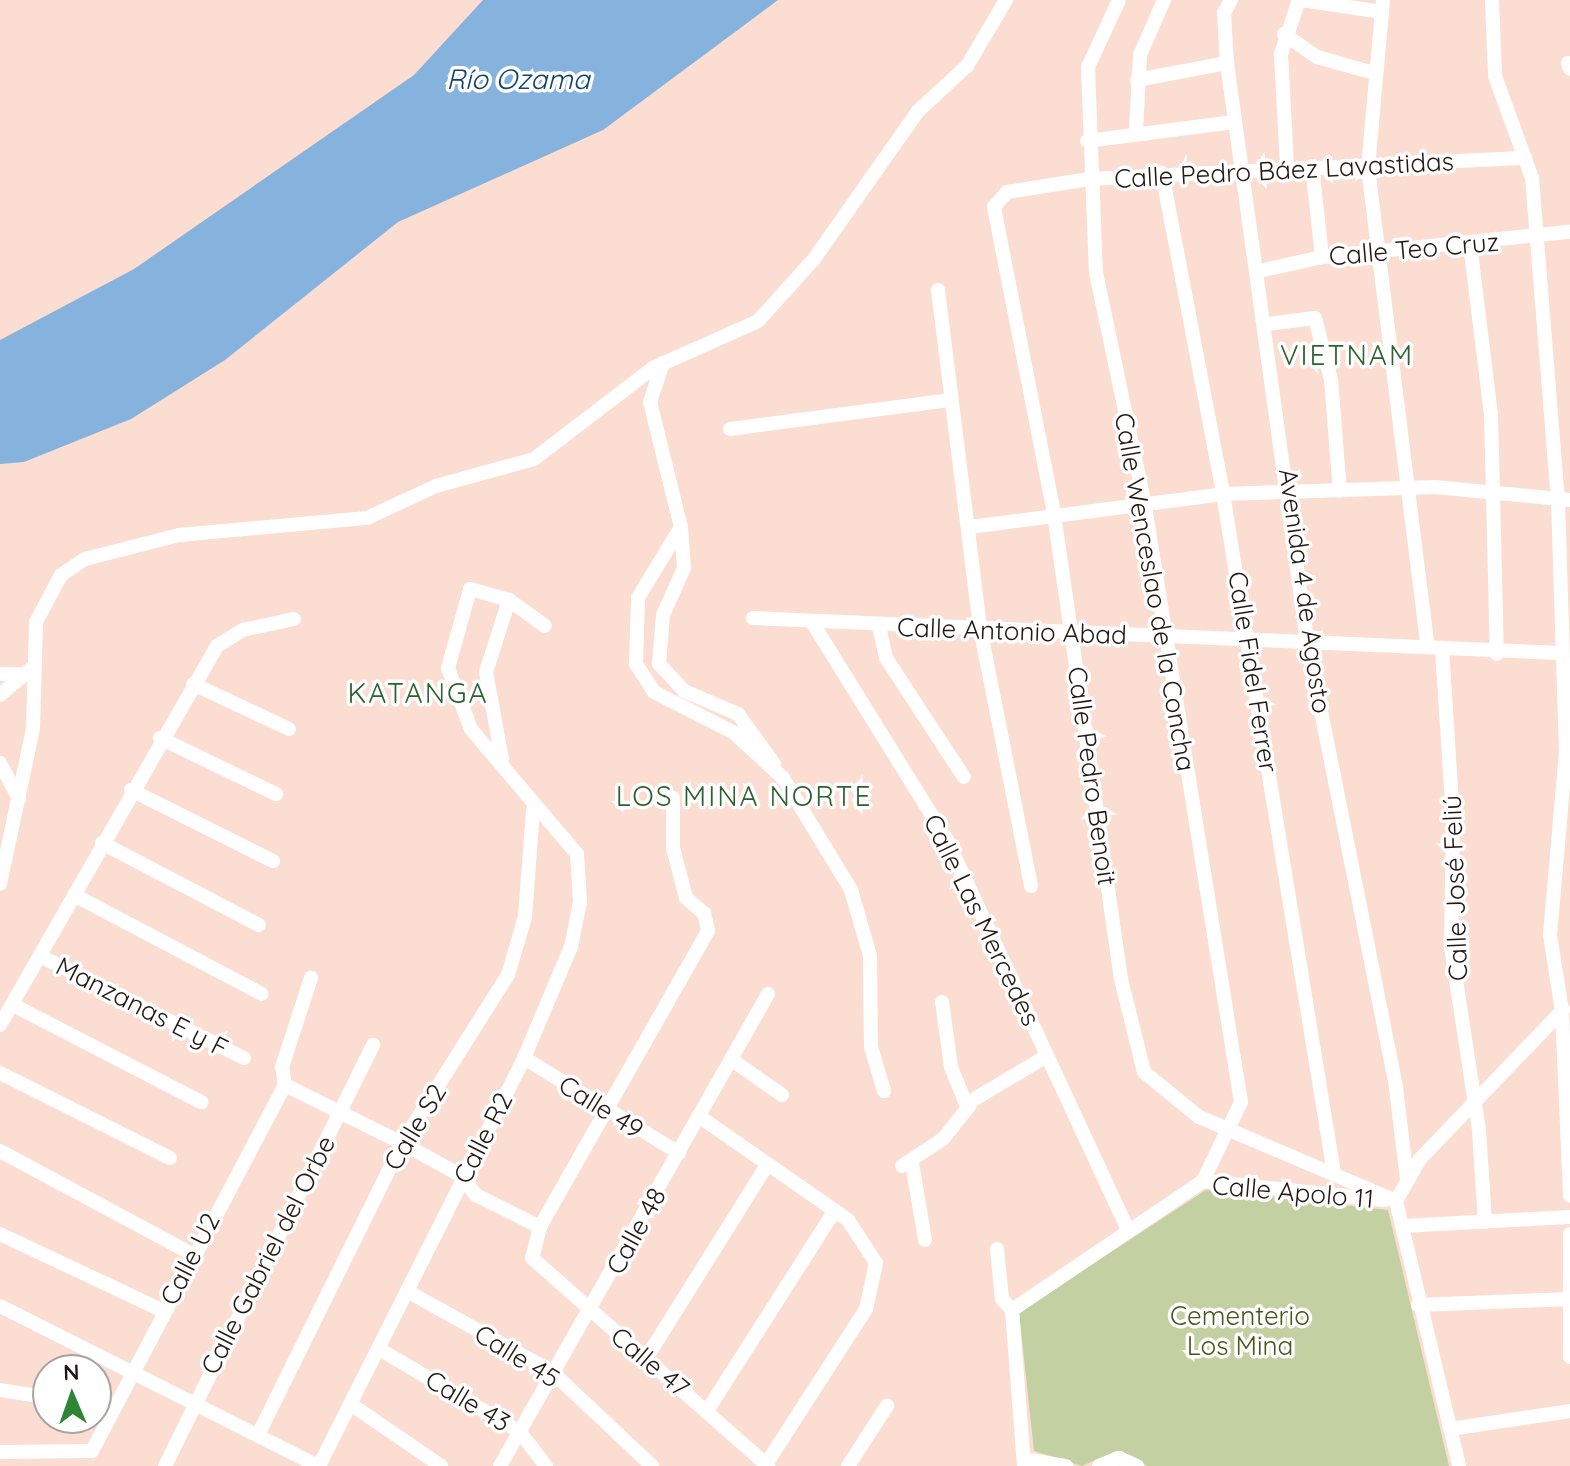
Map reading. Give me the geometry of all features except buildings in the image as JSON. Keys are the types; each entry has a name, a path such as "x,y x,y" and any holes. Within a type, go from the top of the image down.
{"street":[{"path":"0,884 33,729 28,671 45,596 85,559 221,528 367,518 436,486 523,465 663,363 744,330 795,282 883,155 967,66 1006,0"},
{"name":"Calle Wenceslao de la Concha","path":"1119,0 1088,67 1087,141 1096,273 1144,500 1163,637 1241,1102 1203,1181"},
{"path":"1136,130 1137,80 1147,33 1164,0"},
{"name":"Avenida 4 de Agosto","path":"1231,0 1224,21 1227,63 1268,324 1307,641 1394,1073 1407,1179"},
{"path":"1287,165 1284,34 1300,0 1382,6"},
{"path":"1492,0 1495,76 1525,158 1537,239 1564,500 1560,653 1568,752 1550,891 1566,1007 1570,1196"},
{"name":"Calle José Feliú","path":"1382,6 1368,168 1407,488 1435,648 1453,821 1451,947 1475,1106 1485,1222"},
{"path":"1284,34 1317,57 1374,73"},
{"path":"1137,80 1227,63"},
{"path":"1087,141 1136,130 1234,122"},
{"name":"Calle Pedro Báez Lavastidas","path":"997,199 1089,179 1162,173 1287,165 1368,168 1525,158"},
{"path":"1312,166 1322,257"},
{"name":"Calle Fidel Ferrer","path":"1162,173 1223,494 1334,1173"},
{"name":"Calle Pedro Benoit","path":"997,199 1072,632 1121,979 1140,1061 1159,1089 1226,1129 1396,1201"},
{"name":"Calle Teo Cruz","path":"1259,271 1322,257 1376,250 1537,239 1570,232"},
{"path":"1470,244 1494,490 1497,654"},
{"path":"938,290 949,400 970,527 980,628 1031,886"},
{"path":"1268,324 1315,318 1331,380 1340,491"},
{"path":"663,363 650,402 681,527 684,568 663,615 659,664 684,691 706,695 744,719 851,890 875,986 871,1047 884,1091"},
{"path":"730,429 949,400"},
{"path":"970,527 1144,500 1289,491 1407,488 1494,490 1564,500"},
{"path":"681,527 638,598 641,678 654,692 733,732 783,778"},
{"path":"503,763 466,722 450,682 449,649 470,589 509,600 545,626"},
{"path":"503,763 486,672 509,600"},
{"name":"Calle Antonio Abad","path":"753,618 879,627 1307,641 1497,654 1560,653"},
{"path":"0,1025 193,684 230,636 294,619"},
{"name":"Calle Las Mercedes","path":"812,622 947,840 1128,1230"},
{"path":"879,627 886,658 964,777"},
{"path":"0,674 28,671"},
{"path":"0,695 28,671"},
{"path":"193,684 289,729"},
{"path":"160,738 276,794"},
{"path":"0,763 19,799"},
{"name":"Calle R2","path":"318,1466 352,1405 462,1176 524,1058 571,947 580,888 577,854 533,810 503,763"},
{"path":"131,790 273,861"},
{"path":"285,1085 462,1176 476,1195 540,1227 608,1115 708,931 704,913 686,898 673,848 673,798"},
{"name":"Calle S2","path":"258,1435 402,1143 508,975 526,909 533,810"},
{"path":"102,843 259,925"},
{"path":"74,895 262,994"},
{"name":"Manzanas E y F","path":"40,956 244,1058"},
{"name":"Calle U2","path":"0,1452 87,1460 164,1311 190,1253 285,1085 282,1067 311,978"},
{"name":"Calle 48","path":"500,1466 551,1371 590,1312 768,994"},
{"path":"942,1002 951,1067 970,1105"},
{"path":"13,1005 201,1102"},
{"name":"Calle Apolo 11","path":"1012,1310 1203,1181 1396,1201 1407,1179 1566,1007"},
{"name":"Calle Gabriel del Orbe","path":"167,1465 192,1403 342,1114 373,1045"},
{"path":"925,1240 907,1165 970,1105 1047,1056"},
{"name":"Calle 49","path":"524,1058 608,1115 679,1153"},
{"path":"732,1060 782,1095"},
{"path":"0,1073 170,1158"},
{"path":"700,1117 835,1210 872,1248 877,1277 866,1309 767,1465"},
{"path":"0,1151 190,1253"},
{"path":"647,1357 767,1165"},
{"path":"1396,1201 1418,1305 1459,1466"},
{"path":"707,1411 835,1210"},
{"path":"1403,1226 1570,1217"},
{"name":"Calle 47","path":"540,1227 532,1258 767,1465"},
{"path":"0,1234 164,1311"},
{"path":"1570,1234 1570,1357"},
{"path":"997,1249 1002,1299 1012,1310 1024,1463 1066,1466"},
{"name":"Calle 45","path":"407,1291 551,1371 652,1466"},
{"path":"1418,1305 1568,1299"},
{"path":"0,1306 318,1466"},
{"name":"Calle 43","path":"379,1349 520,1432 546,1466"},
{"path":"0,1390 32,1395"},
{"path":"352,1405 441,1466"},
{"path":"848,1466 887,1406"},
{"path":"1450,1429 1570,1411"},
{"path":"1099,1466 1119,1458 1137,1466"}],"green space":[{"name":"Cementerio Los Mina","path":"1206,1190 1388,1210 1449,1466 1148,1466 1116,1451 1082,1466 1034,1451 1019,1312"}],"water":[{"name":"Río Ozama","path":"483,0 778,0 603,130 398,222 225,360 131,419 24,462 0,464 0,340 134,269 414,75"}],"district":[{"name":"VIETNAM","path":"1347,355"},
{"name":"KATANGA","path":"418,693"},
{"name":"LOS MINA NORTE","path":"744,796"}]}
